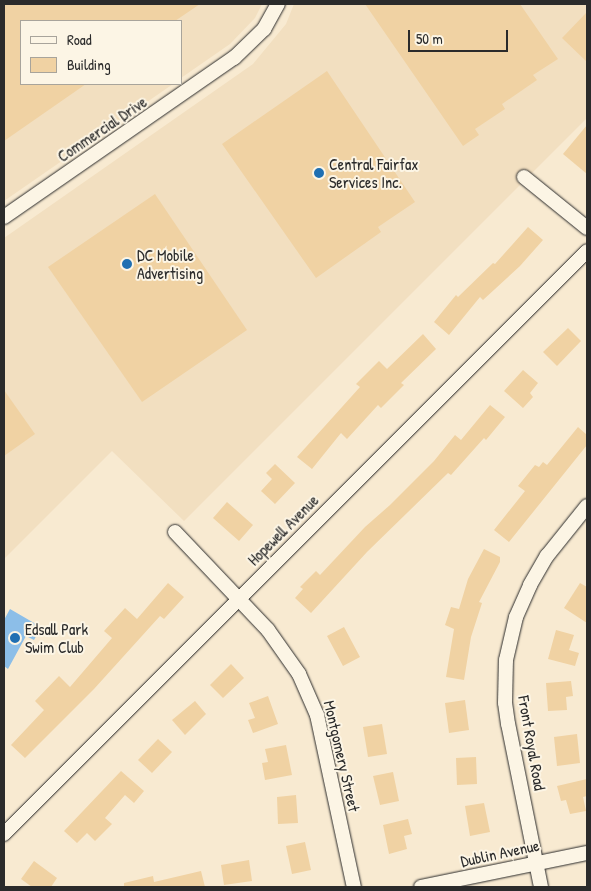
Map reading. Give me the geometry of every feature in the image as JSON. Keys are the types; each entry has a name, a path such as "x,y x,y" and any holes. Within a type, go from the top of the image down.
{"street":[{"name":"Commercial Drive","path":"4,217 234,58 264,29 278,4"},
{"path":"524,177 587,228"},
{"name":"Hopewell Avenue","path":"4,834 587,251"},
{"name":"Front Royal Road","path":"541,887 508,724 505,704 506,660 516,617 530,584 547,556 587,506"},
{"name":"Montgomery Street","path":"175,532 240,599 284,650 310,698 323,741 354,887"},
{"name":"Dublin Avenue","path":"421,887 587,853"}],"shaded area":[{"path":"4,4 262,4 255,18 230,44 182,77 182,20 20,20 20,85 172,85 4,201"},
{"path":"294,4 587,4 587,118 184,521 112,451 4,559 4,238 253,64 286,24"}],"water":[{"name":"Edsall Park Swim Club","path":"10,609 41,627 34,640 26,636 8,669 4,666 4,620"}],"building":[{"path":"4,4 200,4 176,20 20,20 20,85 85,85 4,141"},
{"path":"365,4 520,4 558,59 533,75 537,80 502,104 505,109 475,129 479,135 463,146"},
{"path":"587,12 587,62 562,38"},
{"name":"Central Fairfax Services Inc.","path":"327,71 415,202 378,227 381,232 316,278 222,144"},
{"path":"587,125 587,174 563,154"},
{"path":"155,194 247,330 142,402 48,267"},
{"path":"528,227 543,240 520,266 483,300 480,297 449,335 434,322 456,295 458,297 493,263 495,264"},
{"path":"568,328 581,341 557,366 543,352"},
{"path":"423,334 436,349 401,383 404,385 381,408 378,405 347,439 341,433 312,469 297,457 360,387 356,384 379,361 387,369"},
{"path":"523,370 538,383 530,393 533,397 523,408 504,391"},
{"path":"4,390 35,434 4,456"},
{"path":"490,405 505,417 486,440 484,438 451,475 448,473 367,552 311,613 295,598 303,589 300,587 316,571 320,575 365,527 434,461 455,435 461,440"},
{"path":"578,427 587,435 587,445 509,542 494,530 525,491 518,486 535,465 539,467 543,462 547,465"},
{"path":"275,464 295,483 275,504 261,491 272,479 266,473"},
{"path":"227,502 253,525 239,541 213,518"},
{"path":"484,549 500,557 500,562 479,602 482,603 471,637 464,680 446,677 454,629 445,625 451,607 459,609 468,579"},
{"path":"168,583 184,597 164,619 160,616 94,689 25,758 11,745 44,710 35,701 59,676 70,687 112,638 104,631 125,608 137,619"},
{"path":"580,583 587,587 587,623 564,608"},
{"path":"344,627 360,657 343,666 327,636"},
{"path":"556,630 574,635 569,650 579,653 575,666 548,659"},
{"path":"231,664 244,678 223,698 210,685"},
{"path":"571,681 573,696 566,697 567,710 548,711 546,683"},
{"path":"268,696 278,724 253,733 248,720 255,718 249,703"},
{"path":"465,700 469,730 449,733 445,703"},
{"path":"195,701 206,714 185,735 172,720"},
{"path":"382,724 387,754 368,757 363,727"},
{"path":"577,734 580,763 557,766 554,737"},
{"path":"158,739 172,752 152,773 138,760"},
{"path":"286,745 292,775 265,780 262,763 268,762 265,749"},
{"path":"476,757 477,784 457,785 456,758"},
{"path":"121,771 144,791 134,803 125,795 105,818 112,824 95,841 87,833 77,843 64,831"},
{"path":"393,772 399,801 380,805 373,776"},
{"path":"587,779 587,796 583,797 586,811 570,814 566,800 561,801 557,786"},
{"path":"296,795 298,823 278,824 277,797"},
{"path":"484,803 490,832 470,836 465,806"},
{"path":"408,819 412,834 404,836 407,849 389,854 383,825"},
{"path":"305,842 311,870 292,874 286,846"},
{"path":"249,860 252,881 224,885 221,865"},
{"path":"34,861 57,878 51,887 32,887 21,879"},
{"path":"201,871 205,887 124,887 124,883 153,876 154,882"}],"place":[{"name":"Central Fairfax Services Inc.","path":"319,173"},
{"name":"DC Mobile Advertising","path":"127,264"},
{"name":"Edsall Park Swim Club","path":"15,638"}]}
